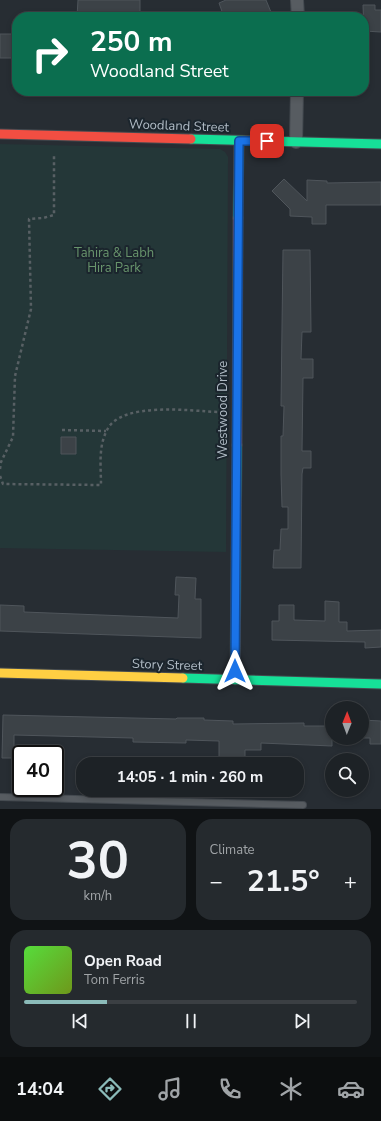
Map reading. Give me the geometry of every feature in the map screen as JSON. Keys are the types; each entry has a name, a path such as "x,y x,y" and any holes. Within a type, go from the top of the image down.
{"street":[{"path":"297,0 298,12"},
{"path":"296,142 297,96"},
{"name":"Woodland Street","path":"0,134 381,144"},
{"name":"Westwood Drive","path":"235,680 239,141"},
{"name":"Story Street","path":"0,674 381,684"}],"lane":[{"path":"0,797 303,806"}],"path":[{"path":"0,469 1,462 13,437 15,376 31,309 29,219 43,218 54,215 54,154"},
{"path":"0,476 3,484 101,485 101,450 106,431 111,423 119,418 145,411 218,412"},
{"path":"62,430 106,431"}],"green space":[{"name":"Tahira & Labh Hira Park","path":"0,144 220,149 225,152 228,157 226,552 0,548"}],"building":[{"path":"78,0 140,0 140,12 77,12"},
{"path":"226,0 266,0 271,12 222,12 219,3"},
{"path":"363,5 375,5 375,10 381,10 381,32 369,31 369,12 363,12"},
{"path":"0,34 12,34 12,58 0,58"},
{"path":"284,179 307,201 307,180 327,181 327,183 381,182 381,205 326,205 326,224 312,224 312,217 290,216 290,209 272,191"},
{"path":"283,250 310,250 311,332 302,332 301,359 313,359 313,378 303,378 302,451 311,451 311,468 303,468 302,474 301,568 273,568 274,550 280,550 281,529 288,529 288,507 282,507 281,474 281,436 283,436 284,406 281,406"},
{"path":"61,437 76,437 76,454 61,454"},
{"path":"176,577 196,578 195,599 201,599 201,638 0,631 0,605 24,606 24,612 178,618 179,595 175,595"},
{"path":"325,601 339,602 339,622 347,622 347,631 381,630 381,647 365,648 365,642 272,640 272,621 279,621 279,605 294,605 294,620 325,621"},
{"path":"3,715 176,719 204,718 204,720 233,721 233,724 304,723 304,726 325,726 325,745 332,745 332,746 261,743 261,750 245,750 245,757 219,757 219,741 186,740 186,743 133,742 133,738 14,735 12,758 2,758"},
{"path":"369,720 381,721 381,744 370,744"}],"traffic: fast":[{"path":"191,139 381,144"},
{"path":"238,218 239,141"},
{"path":"235,680 237,445"},
{"path":"183,678 381,684"}],"traffic: slow":[{"path":"0,673 183,678"}],"traffic: jam":[{"path":"0,134 191,139"},
{"path":"237,445 238,218"}],"route":[{"path":"235,671 239,141 267,141"}]}
